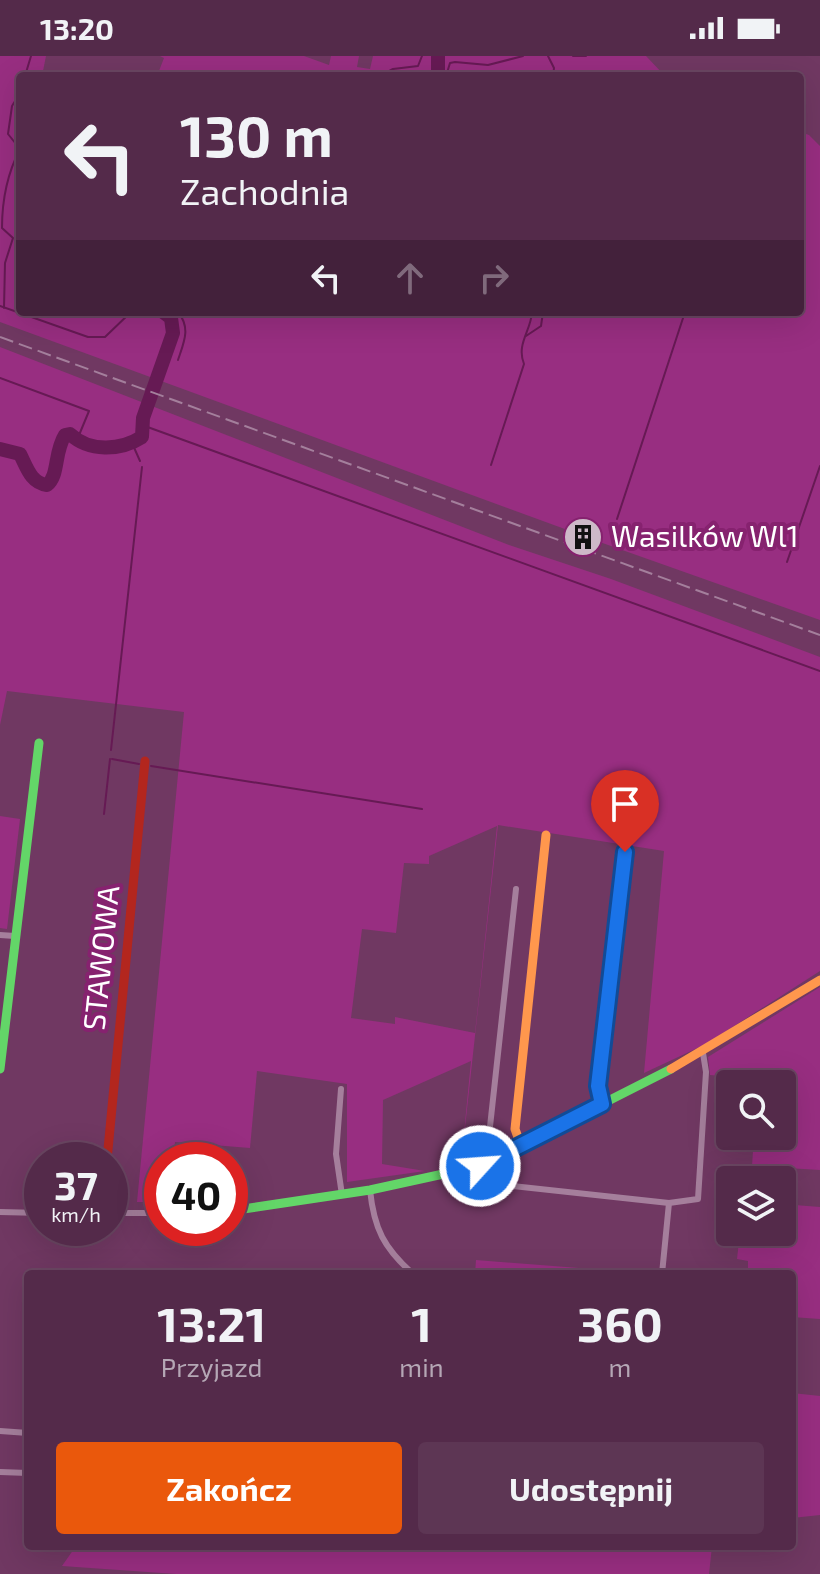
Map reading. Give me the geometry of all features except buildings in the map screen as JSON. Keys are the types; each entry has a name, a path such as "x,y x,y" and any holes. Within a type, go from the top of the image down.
{"street":[{"path":"0,1069 3,999 15,936 39,743"},
{"name":"STAWOWA","path":"109,1142 145,761"},
{"path":"521,1146 515,1129 546,835"},
{"path":"602,1104 598,1086 625,852"},
{"path":"492,1160 488,1145 516,889"},
{"path":"0,935 15,936"},
{"path":"248,1208 370,1190 480,1166 703,1053 820,980"},
{"path":"480,1166 484,1183 669,1203 698,1199 706,1072 703,1053"},
{"path":"341,1089 336,1154 342,1195"},
{"path":"370,1190 373,1217 383,1245 409,1270"},
{"path":"662,1270 669,1203"},
{"path":"0,1212 24,1213"},
{"path":"0,1431 24,1433"},
{"path":"0,1472 24,1473"}],"shaded area":[{"path":"0,56 46,56 43,72 16,72 16,316 804,316 804,133 809,135 820,146 820,620 594,540 593,533 578,528 573,532 0,322"},
{"path":"160,56 304,56 329,65 331,56 359,56 357,67 370,69 373,56 646,56 661,72 159,72 164,58"},
{"path":"0,347 509,545 611,579 820,657 820,971 706,1044 644,1073 664,851 498,825 461,1164 471,1061 383,1100 382,1164 425,1171 347,1182 347,1084 257,1071 250,1148 248,1142 144,1142 144,1202 137,1202 184,712 7,691 0,725","holes":["497,826 475,1033 395,1017 395,1024 351,1018 362,929 396,933 404,863 429,864 429,856"]},
{"path":"0,816 20,819 7,929 0,928"},
{"path":"820,987 820,1170 796,1169 796,1166 752,1166 753,1150 796,1150 796,1070 716,1070 716,1076 710,1075 708,1057"},
{"path":"796,1205 820,1207 820,1319 796,1317 796,1270 748,1270 748,1261 737,1259 738,1246 796,1246"},
{"path":"476,1260 579,1268 579,1270 475,1270"},
{"path":"796,1393 820,1396 820,1515 796,1518"},
{"path":"73,1550 712,1550 709,1574 176,1574 62,1566"}],"waterway":[{"path":"26,72 31,56"},
{"path":"387,72 418,66 422,56"},
{"path":"438,56 438,72"},
{"path":"447,72 450,63 488,65 523,56"},
{"path":"548,56 554,72"},
{"path":"573,56 586,56"},
{"path":"16,100 12,106 8,134 16,144"},
{"path":"4,308 5,263 13,238 2,228 3,208 16,156"},
{"path":"0,306 16,312"},
{"path":"28,316 88,337 105,337 127,316"},
{"path":"0,449 20,454 33,478 47,485 53,476 65,435 70,434 86,444 105,448 124,445 142,437 143,418 173,333 168,316"},
{"path":"178,360 185,329 181,316"},
{"path":"491,465 524,364 522,350 531,316"},
{"path":"526,336 541,326 542,316"},
{"path":"617,519 684,316"},
{"path":"0,378 89,411 77,440"},
{"path":"142,425 820,671"},
{"path":"132,443 140,461"},
{"path":"787,562 820,466"},
{"path":"111,750 142,467"},
{"path":"104,814 110,759"},
{"path":"112,759 139,764"},
{"path":"151,766 422,809"}],"railway":[{"path":"0,337 820,635"}],"traffic: fast":[{"path":"0,1069 39,743"},
{"path":"248,1208 370,1190 480,1166 671,1069"}],"traffic: slow":[{"path":"521,1146 515,1129 546,835"},
{"path":"671,1069 820,980"}],"traffic: jam":[{"path":"109,1142 145,761"}],"place":[{"name":"Wasilków Wl1","path":"583,537"}],"route":[{"path":"480,1166 602,1104 598,1086 625,852"}]}
